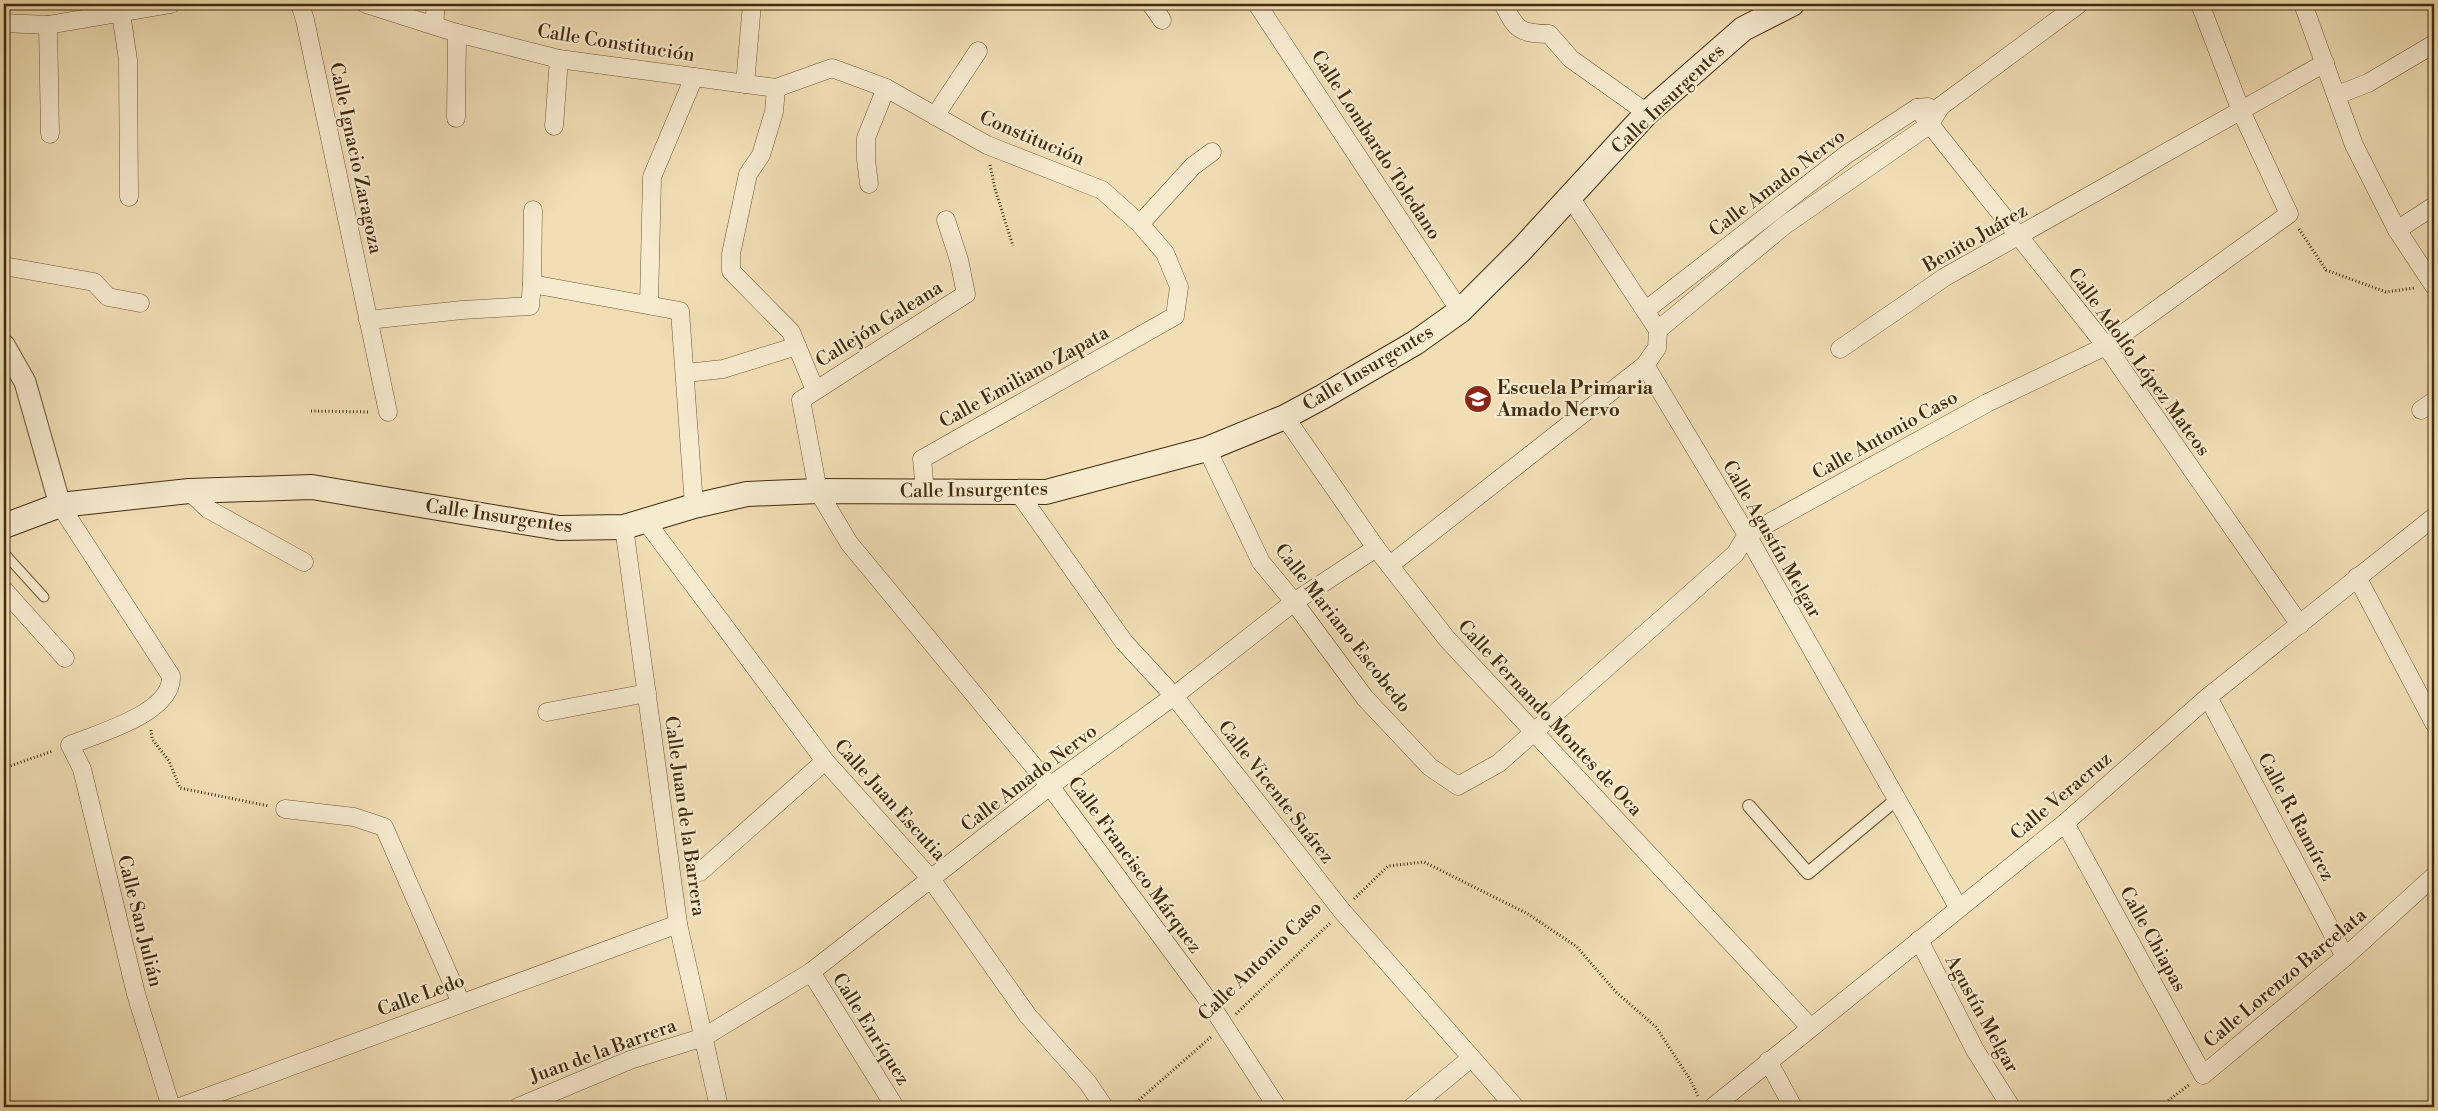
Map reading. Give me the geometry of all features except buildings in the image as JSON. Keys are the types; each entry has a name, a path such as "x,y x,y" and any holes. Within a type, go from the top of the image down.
{"main road":[{"name":"Calle Insurgentes","path":"4,526 60,505 189,491 312,487 559,528 635,524 694,506 747,494 818,491 1046,492 1207,449 1285,417 1415,343 1460,311 1522,250 1647,113 1743,29 1792,4"}],"street":[{"path":"4,23 48,25 128,9 171,4"},
{"name":"Calle Ignacio Zaragoza","path":"300,4 305,20 368,320 382,375 388,412"},
{"name":"Calle Constitución","path":"366,4 457,33 559,59 776,88"},
{"path":"434,25 436,4"},
{"path":"745,84 752,4"},
{"path":"1151,4 1162,20"},
{"name":"Calle Lombardo Toledano","path":"1257,4 1460,311"},
{"path":"1503,4 1513,23 1525,33 1548,34 1571,59 1647,113"},
{"name":"Calle Amado Nervo","path":"1658,330 1796,218 1929,125 1941,106 2079,4"},
{"path":"2200,4 2241,111 2289,214"},
{"path":"2303,4 2354,145 2398,230 2434,286"},
{"path":"128,9 129,197"},
{"path":"48,25 50,134"},
{"path":"456,118 457,33"},
{"path":"2337,95 2368,83 2434,44"},
{"path":"935,116 978,51"},
{"path":"554,126 559,59"},
{"name":"Benito Juárez","path":"1840,348 1945,277 2136,172 2325,63"},
{"name":"Constitución","path":"776,88 832,68 886,88 988,146 1102,190 1140,224 1165,253 1179,287 1175,316"},
{"path":"650,304 652,177 694,77"},
{"name":"Callejón Galeana","path":"776,88 774,112 761,155 748,174 731,254 731,271 791,332 797,346"},
{"path":"869,184 866,138 886,88"},
{"name":"Calle Amado Nervo","path":"1646,310 1847,154 1917,108 1941,106"},
{"name":"Calle Adolfo López Mateos","path":"1917,108 2106,346 2300,625"},
{"path":"1140,224 1193,166 1212,152"},
{"path":"1390,565 1646,365 1657,348 1658,330 1570,197"},
{"path":"1786,201 1796,218"},
{"path":"2398,230 2434,206"},
{"path":"368,320 462,310 530,306 533,210"},
{"name":"Calle Antonio Caso","path":"1458,786 1499,763 1735,554 1747,535 1987,403 2106,346 2289,214"},
{"name":"Callejón Galeana","path":"815,390 966,294 960,260 946,220"},
{"path":"4,266 94,282 108,297 140,303"},
{"path":"532,284 650,304 680,311 686,373 694,506"},
{"name":"Calle Emiliano Zapata","path":"925,492 922,459 1175,316"},
{"path":"4,345 25,382 60,505 150,640 171,676 171,685 166,695 148,712 70,745"},
{"path":"686,373 723,369 797,346 815,390 801,400 818,491"},
{"name":"Calle Agustín Melgar","path":"1646,365 1747,535 1958,908"},
{"name":"Calle Fernando Montes de Oca","path":"1285,417 1376,548 1447,639 1810,1027"},
{"name":"Calle Mariano Escobedo","path":"1207,449 1262,562 1365,698 1430,767 1458,786"},
{"path":"189,491 208,509 304,562"},
{"name":"Calle Francisco Márquez","path":"818,491 849,543 1050,786 1224,1026 1277,1107"},
{"name":"Calle Vicente Suárez","path":"1018,492 1124,642 1174,696 1342,911 1515,1107"},
{"name":"Calle Veracruz","path":"1714,1107 1810,1027 2065,823 2208,697 2434,517"},
{"name":"Calle Juan de la Barrera","path":"635,524 646,693 678,924 719,1107"},
{"name":"Calle Juan Escutia","path":"635,524 824,761 931,879 1028,1016 1088,1083 1104,1107"},
{"name":"Calle Amado Nervo","path":"704,1037 811,972 1050,786 1174,696 1294,602 1376,548"},
{"path":"2357,577 2434,723"},
{"path":"4,590 65,658"},
{"path":"547,712 646,693"},
{"name":"Calle R. Ramírez","path":"2208,697 2345,957"},
{"name":"Calle San Julián","path":"70,745 82,769 136,994 171,1107"},
{"path":"700,872 824,761"},
{"path":"1749,806 1808,874 1897,798"},
{"path":"285,809 354,817 384,827 461,1003"},
{"name":"Calle Chiapas","path":"2065,823 2203,1075"},
{"name":"Calle Lorenzo Barcelata","path":"2203,1075 2345,957 2434,876"},
{"name":"Calle Ledo","path":"180,1107 678,924"},
{"name":"Agustín Melgar","path":"1919,940 1975,1050 2010,1107"},
{"name":"Calle Enríquez","path":"811,972 895,1107"},
{"name":"Juan de la Barrera","path":"518,1107 630,1060 704,1037"},
{"path":"1412,1107 1471,1058"},
{"path":"1768,1061 1793,1107"}],"lane":[{"path":"4,553 44,597"}],"path":[{"path":"988,146 995,189 1013,246"},
{"path":"2289,214 2326,270 2386,292 2434,286"},
{"path":"311,411 388,412"},
{"path":"148,712 152,739 169,761 180,788 285,809"},
{"path":"4,768 70,745"},
{"name":"Calle Antonio Caso","path":"1131,1107 1224,1026 1388,866 1424,862 1528,914 1577,947 1616,992 1656,1027 1691,1081 1703,1107"},
{"name":"Calle Lorenzo Barcelata","path":"2160,1107 2203,1075"}],"place":[{"name":"Escuela Primaria Amado Nervo","path":"1478,399"}]}
